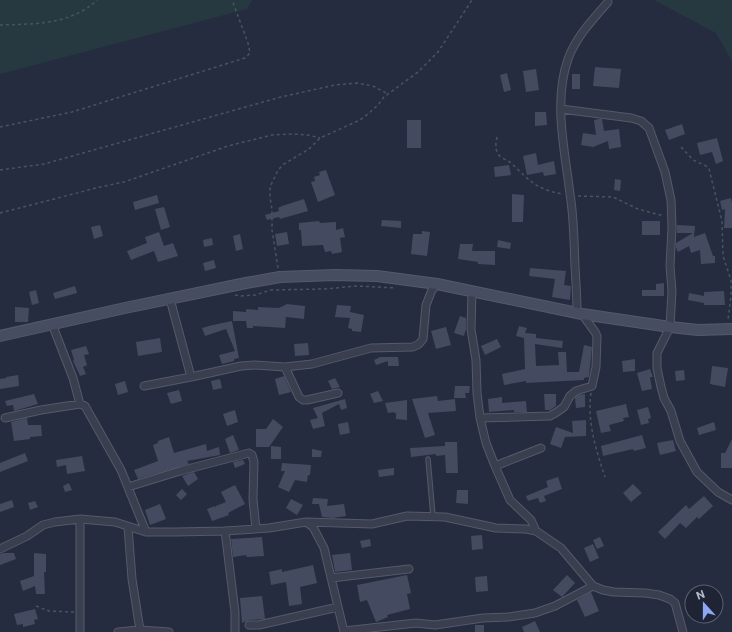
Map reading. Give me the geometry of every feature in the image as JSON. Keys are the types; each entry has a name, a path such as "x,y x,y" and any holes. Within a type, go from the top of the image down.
{"main road":[{"path":"0,336 216,289 280,277 336,275 377,276 437,284 579,313 670,327 698,330 730,330"}],"street":[{"path":"480,418 550,416 564,407 570,396 576,391 592,386 596,367 597,336 579,313 571,196 563,141 561,109 564,74 568,57 580,35 608,2"},
{"path":"561,109 631,118 642,121 649,128 665,172 671,200 672,218 670,266 672,291 670,327 657,353 657,368 664,398 680,441 697,472 718,492 732,500"},
{"path":"144,386 241,366 256,365 285,367 312,364 371,348 413,347 419,344 423,339 426,304 432,290 437,284"},
{"path":"472,291 471,329 476,360 477,393 480,418 486,443 510,500 531,520 536,531"},
{"path":"170,299 191,377"},
{"path":"52,324 73,378 80,404"},
{"path":"285,367 299,397 302,400 338,393"},
{"path":"5,418 41,410 80,404 85,406 128,487 146,532"},
{"path":"495,466 541,448"},
{"path":"128,487 187,469 249,453 252,455 254,462 253,499 256,529"},
{"path":"0,549 27,536 43,525 80,519 115,522 146,532 225,531 256,529 306,522 372,524 406,516 433,516 463,520 496,528 526,529 536,531 561,548 593,586 602,590 614,592 645,593 670,598 675,603 684,632"},
{"path":"80,519 80,632"},
{"path":"306,522 313,527 324,548 344,631 416,623 435,625 483,618 535,614 555,606 593,586"},
{"path":"128,527 132,579 140,630"},
{"path":"225,531 235,612 235,632"},
{"path":"331,578 409,569"},
{"path":"249,626 338,607"},
{"path":"118,632 140,630 169,632"}],"lane":[{"path":"428,459 433,516"}],"path":[{"path":"0,25 40,24 61,19 83,11 97,0"},
{"path":"0,127 72,112 245,58 250,53 248,43 232,0"},
{"path":"280,277 272,230 270,187 274,177 284,164 309,149 320,138 360,120 378,105 384,97 418,72 438,52 472,0"},
{"path":"0,170 44,164 281,97 335,85 357,84 373,86 388,94"},
{"path":"0,213 124,182 228,146 272,135 292,134 320,138"},
{"path":"497,137 496,145 499,155 510,162 530,182 541,189 571,196 613,197 638,209 672,218"},
{"path":"681,147 693,160 709,169 716,195 722,221 723,256 731,280 730,330"},
{"path":"216,289 240,296 255,295 271,290 324,289 357,286 396,288"},
{"path":"592,386 589,406 592,432 605,477"},
{"path":"36,606 58,612 80,612"}],"shaded area":[{"path":"0,0 252,0 247,9 0,74"},
{"path":"654,0 732,0 732,61 716,33"}],"building":[{"path":"595,67 621,69 619,88 593,86"},
{"path":"536,69 539,90 526,92 523,71"},
{"path":"507,73 511,90 504,92 500,75"},
{"path":"572,74 580,74 580,89 572,89"},
{"path":"535,112 546,112 547,125 535,126"},
{"path":"602,119 604,131 619,129 621,147 609,149 608,141 593,147 581,145 583,133 596,135 594,120"},
{"path":"407,120 421,120 421,148 407,148"},
{"path":"682,124 685,134 669,140 665,130"},
{"path":"717,138 723,161 716,164 712,152 700,155 697,143"},
{"path":"536,153 538,165 554,161 556,174 544,176 543,172 527,175 523,156"},
{"path":"509,165 511,175 495,177 494,167"},
{"path":"326,170 335,195 318,202 311,182 315,181 314,177 320,175 319,172"},
{"path":"615,179 621,180 620,191 614,190"},
{"path":"512,194 524,195 523,222 512,222"},
{"path":"157,195 159,203 135,210 133,202"},
{"path":"731,198 732,228 724,228 725,209 722,210 720,201"},
{"path":"304,199 308,211 280,219 279,217 267,220 265,215 279,211 278,208 282,206"},
{"path":"164,207 170,227 161,230 155,209"},
{"path":"382,220 401,221 401,228 381,226"},
{"path":"319,221 320,223 336,222 336,230 343,228 345,237 340,238 342,252 332,254 331,251 325,252 323,245 302,246 299,223"},
{"path":"642,221 660,221 660,235 642,235"},
{"path":"100,225 103,236 94,239 91,227"},
{"path":"677,225 695,226 694,237 705,233 713,256 715,256 715,263 701,264 700,250 691,253 689,246 678,252 676,243 693,233 677,233"},
{"path":"422,231 430,232 427,256 411,254 413,234 422,234"},
{"path":"159,232 164,246 173,243 178,256 158,262 154,251 131,260 127,251 147,243 145,237"},
{"path":"287,232 289,244 277,246 275,234"},
{"path":"240,234 243,249 236,251 233,236"},
{"path":"212,238 213,245 204,247 203,240"},
{"path":"498,240 511,243 510,249 497,247"},
{"path":"460,244 473,244 472,251 495,251 495,265 478,264 478,262 458,259"},
{"path":"214,260 216,268 205,271 203,263"},
{"path":"530,268 566,271 564,285 571,286 570,300 552,297 555,279 529,276"},
{"path":"664,283 664,296 642,296 642,290 656,290 656,284"},
{"path":"75,286 77,293 55,299 53,293"},
{"path":"36,290 39,303 32,305 29,292"},
{"path":"724,291 725,305 704,305 704,303 688,300 689,293 704,296 704,292"},
{"path":"287,304 305,306 304,319 286,317 285,328 253,326 253,328 247,328 246,321 233,321 233,311 246,312 246,309 258,310 258,307 279,308"},
{"path":"337,305 351,306 350,312 364,315 361,332 352,331 352,329 348,328 350,318 335,317"},
{"path":"15,307 29,308 28,322 15,322"},
{"path":"460,316 466,318 466,329 464,336 454,333"},
{"path":"232,321 239,358 222,364 219,355 235,351 226,329 205,336 202,328"},
{"path":"519,326 527,328 525,333 536,334 536,338 563,341 562,348 535,344 536,366 559,365 558,352 566,352 567,372 579,372 584,345 592,347 589,377 584,378 584,380 526,383 526,381 504,385 502,374 525,369 524,338 516,336"},
{"path":"446,327 451,345 436,349 431,331"},
{"path":"160,338 162,352 138,356 136,342"},
{"path":"497,339 501,347 485,355 481,346"},
{"path":"308,343 309,355 295,356 294,344"},
{"path":"86,346 89,354 84,355 87,365 83,367 86,374 80,376 73,361 71,350"},
{"path":"380,357 398,357 399,366 388,366 388,361 376,365 374,360"},
{"path":"635,359 635,371 623,372 622,361"},
{"path":"712,366 728,368 725,387 710,384"},
{"path":"650,369 653,377 650,377 652,389 642,391 637,373"},
{"path":"684,370 685,380 676,381 675,371"},
{"path":"18,375 19,386 0,389 0,379"},
{"path":"284,376 291,392 279,395 275,379"},
{"path":"335,378 340,387 332,389 328,381"},
{"path":"220,379 222,388 213,390 211,381"},
{"path":"125,381 128,392 118,395 115,384"},
{"path":"455,386 470,386 469,393 465,393 466,398 454,398"},
{"path":"179,390 182,401 171,404 167,393"},
{"path":"378,391 383,401 374,403 370,394"},
{"path":"34,394 38,404 14,411 13,405 7,406 5,401"},
{"path":"544,394 556,394 556,406 550,410 545,410"},
{"path":"585,394 585,407 576,408 575,398 578,395"},
{"path":"437,396 438,401 455,399 456,411 428,413 435,435 425,438 412,399"},
{"path":"502,397 502,403 526,401 527,412 514,412 514,410 489,412 488,399"},
{"path":"345,399 347,408 341,410 339,404 322,413 325,426 313,429 310,420 318,418 313,408"},
{"path":"407,400 407,420 396,419 396,413 394,412 388,413 385,403"},
{"path":"626,404 629,417 623,418 624,421 609,425 611,431 601,433 596,411"},
{"path":"648,407 651,418 648,419 649,423 641,425 637,410"},
{"path":"235,410 238,422 227,426 223,414"},
{"path":"27,418 28,425 41,425 42,436 14,441 11,422"},
{"path":"273,419 283,427 269,447 256,447 256,429 266,429"},
{"path":"586,420 586,436 565,437 561,448 550,444 556,427 573,433 572,421"},
{"path":"348,422 350,433 340,435 338,424"},
{"path":"714,422 716,430 699,435 697,428"},
{"path":"233,435 239,450 230,453 225,439"},
{"path":"642,435 646,448 634,451 633,449 603,456 601,446"},
{"path":"169,437 174,453 206,444 207,451 219,447 220,455 187,461 189,464 138,479 134,470 158,461 153,445 158,443 158,441"},
{"path":"732,439 732,468 721,468 721,453 725,453"},
{"path":"673,440 676,451 660,455 657,443"},
{"path":"445,442 457,442 458,473 446,473 445,455 436,456 436,454 411,457 410,448 445,446"},
{"path":"271,446 281,447 281,459 271,459"},
{"path":"312,449 322,451 321,457 312,457"},
{"path":"25,453 28,461 0,472 0,463"},
{"path":"82,456 85,471 67,474 66,465 57,467 56,460"},
{"path":"243,460 245,464 235,468 233,462"},
{"path":"282,463 311,465 310,475 308,475 307,482 295,480 289,492 278,487 285,471 281,471"},
{"path":"394,468 394,475 379,477 378,470"},
{"path":"194,472 198,479 188,486 182,476"},
{"path":"558,477 562,489 544,496 546,501 540,503 538,498 528,501 526,496 548,487 546,481"},
{"path":"69,483 72,490 65,492 63,486"},
{"path":"633,484 642,493 631,502 623,493"},
{"path":"235,485 245,504 228,513 229,515 212,521 207,509 215,506 216,508 216,506 226,502 221,492"},
{"path":"182,489 187,494 181,500 176,495"},
{"path":"457,490 468,490 468,504 456,503"},
{"path":"704,496 713,506 699,519 697,517 686,528 680,523 665,539 658,532 686,505 689,509"},
{"path":"313,498 328,499 327,506 344,504 346,516 333,518 322,517 319,504 312,504"},
{"path":"291,499 303,505 297,515 286,508"},
{"path":"12,500 14,507 0,512 0,504"},
{"path":"35,501 38,507 30,510 28,503"},
{"path":"160,504 166,519 150,525 145,510"},
{"path":"482,535 483,549 472,550 471,536"},
{"path":"262,537 264,556 247,557 246,555 233,557 231,539"},
{"path":"600,537 604,546 597,549 593,540"},
{"path":"370,539 371,546 362,548 360,541"},
{"path":"593,544 599,558 590,562 584,548"},
{"path":"14,553 16,559 0,565 0,554"},
{"path":"34,553 46,554 46,572 44,572 45,594 36,594 35,586 23,591 20,581 34,576"},
{"path":"350,553 352,570 335,572 332,555"},
{"path":"313,565 317,583 300,587 302,604 289,606 286,582 271,585 269,572 282,569 282,572"},
{"path":"407,575 411,593 407,594 410,609 387,615 388,617 376,622 367,600 360,602 357,585"},
{"path":"567,575 575,583 562,597 553,590"},
{"path":"487,576 488,591 476,592 475,577"},
{"path":"591,592 599,611 585,617 577,600"},
{"path":"262,596 265,619 249,620 242,623 240,598"},
{"path":"35,609 38,619 34,620 35,624 23,627 23,624 17,625 14,614"},
{"path":"535,621 540,632 524,632 522,627"},
{"path":"475,625 484,625 484,632 475,632"}]}
